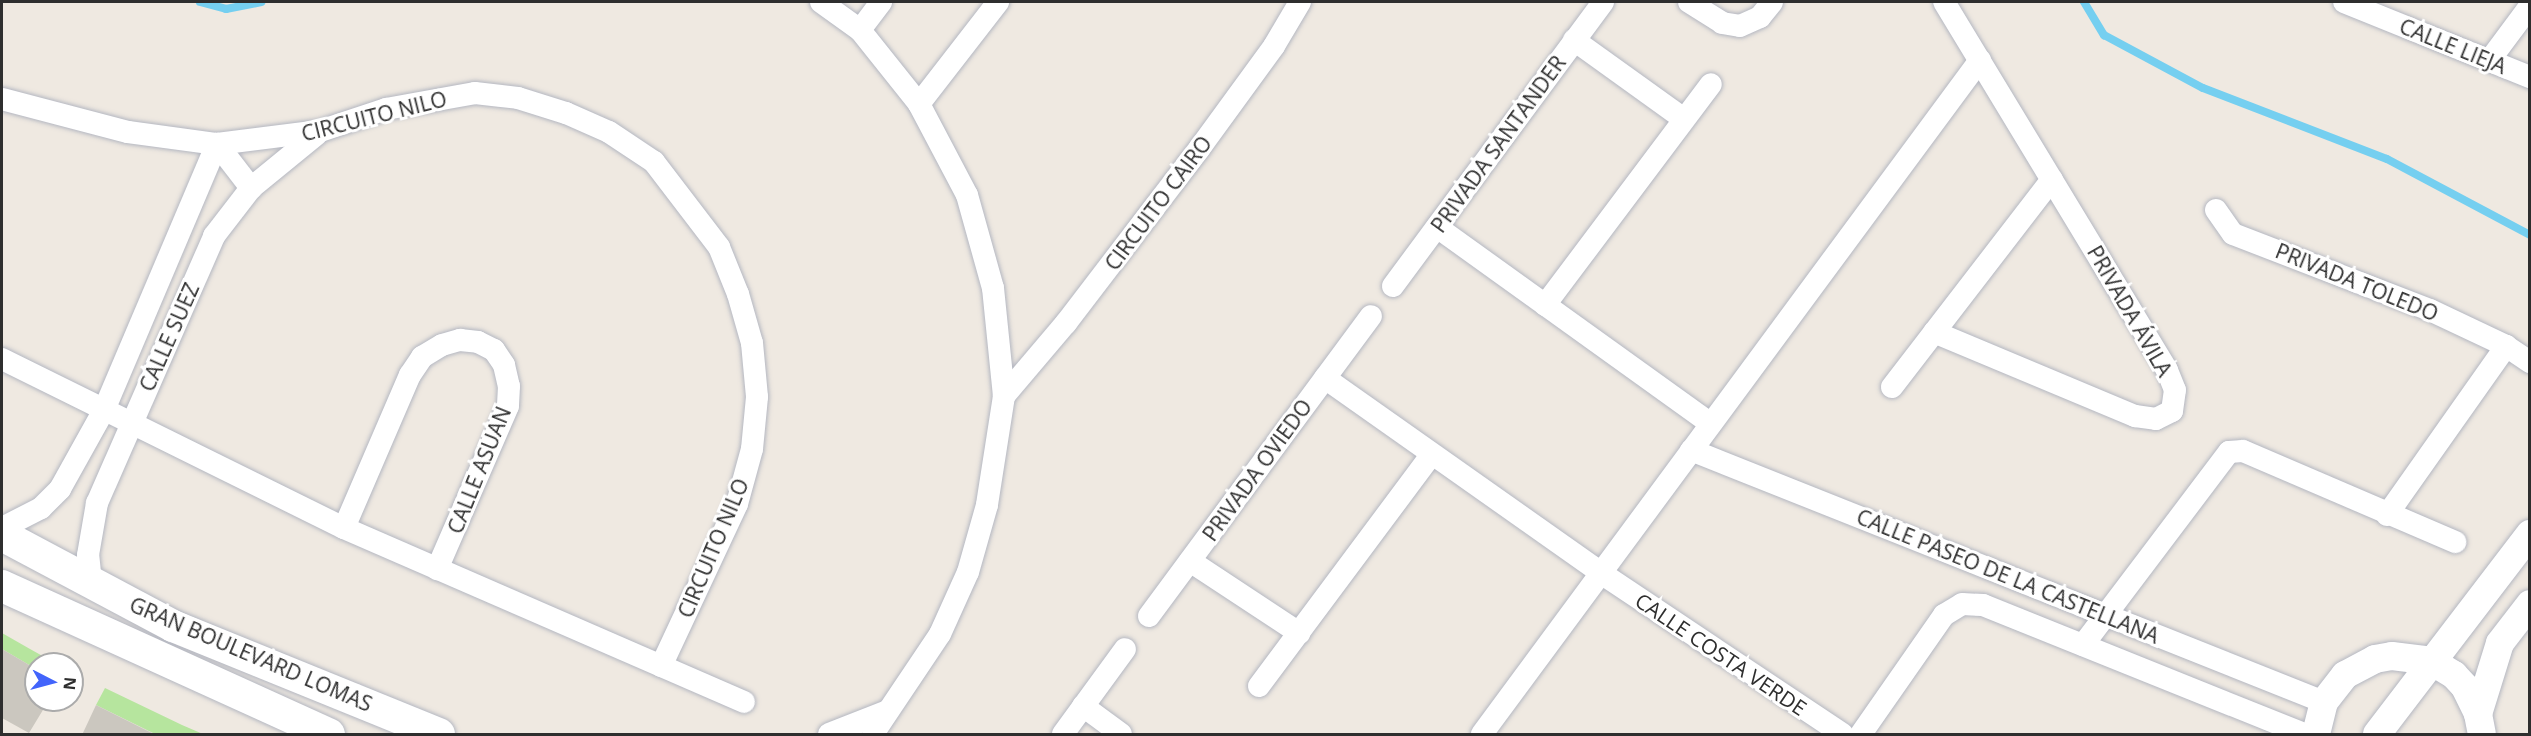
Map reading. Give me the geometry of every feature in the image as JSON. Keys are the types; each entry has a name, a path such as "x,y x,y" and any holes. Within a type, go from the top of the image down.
{"main road":[{"name":"GRAN BOULEVARD LOMAS","path":"2,535 173,626 439,735"},
{"name":"GRAN BOULEVARD LOMAS","path":"2,586 329,735"}],"street":[{"path":"821,2 860,30 919,104 967,195 983,240 993,288 1004,396 987,505 968,572 940,634 873,735"},
{"path":"860,30 881,2"},
{"path":"919,104 998,2"},
{"name":"CIRCUITO CAIRO","path":"1004,396 1066,323 1199,149 1274,46 1300,2"},
{"name":"PRIVADA SANTANDER","path":"1393,286 1603,2"},
{"path":"1689,2 1722,23 1740,26 1760,17 1772,2"},
{"name":"PRIVADA ÁVILA","path":"1934,332 2135,416 2156,419 2172,411 2175,390 2167,370 1944,2"},
{"name":"CALLE LIEJA","path":"2344,2 2529,77"},
{"path":"2489,61 2529,6"},
{"path":"1574,40 1684,119"},
{"path":"1482,735 1980,60"},
{"path":"1545,305 1711,84"},
{"name":"CIRCUITO NILO","path":"2,99 128,132 217,144 257,142 321,131 386,109 475,93 518,98 566,113 609,132 654,162 688,201 719,247 738,294 752,343 757,397 752,449 737,504 661,666"},
{"name":"CALLE SUEZ","path":"91,582 88,555 95,512 214,236 251,188 321,131"},
{"path":"217,144 251,188"},
{"name":"CALLE SUEZ","path":"2,528 41,508 60,489 104,410 217,144"},
{"path":"1892,387 2052,180"},
{"name":"PRIVADA TOLEDO","path":"2216,210 2233,234 2430,310 2506,346 2529,362"},
{"path":"1437,227 1711,424"},
{"name":"PRIVADA OVIEDO","path":"1149,616 1371,316"},
{"name":"CALLE ASUAN","path":"345,528 410,375 422,357 442,345 460,340 478,342 494,350 504,365 509,386 508,406 437,568"},
{"path":"2387,515 2506,346"},
{"path":"2,359 345,528 744,702"},
{"name":"PRIVADA OVIEDO","path":"1325,378 1601,573"},
{"name":"CALLE PASEO DE LA CASTELLANA","path":"1691,450 2324,702"},
{"path":"2083,645 2229,452 2243,451 2387,515 2455,542"},
{"path":"1259,686 1432,454"},
{"path":"2377,735 2431,660 2529,534"},
{"name":"PRIVADA OVIEDO","path":"1190,561 1299,633"},
{"name":"CALLE COSTA VERDE","path":"1601,573 1842,735"},
{"name":"CALLE PASEO DE LA CASTELLANA","path":"1861,735 1944,615 1962,604 1983,605 2304,735"},
{"path":"2480,724 2500,643 2529,604"},
{"path":"1062,735 1125,649"},
{"path":"2316,735 2324,702 2345,675 2375,659 2409,656 2431,660 2465,687 2480,724"},
{"path":"1083,706 1121,735"},
{"path":"829,735 888,711"}],"green space":[{"path":"2,633 36,652 24,652 24,662 2,649"},
{"path":"105,688 203,734 155,734 96,705"}],"building":[{"path":"2,649 24,662 24,712 42,712 29,733 2,718"},
{"path":"96,705 156,735 82,735"}],"waterway":[{"path":"200,2 226,9 261,2"},
{"path":"2084,2 2104,35 2203,88 2387,159 2530,235"}]}
